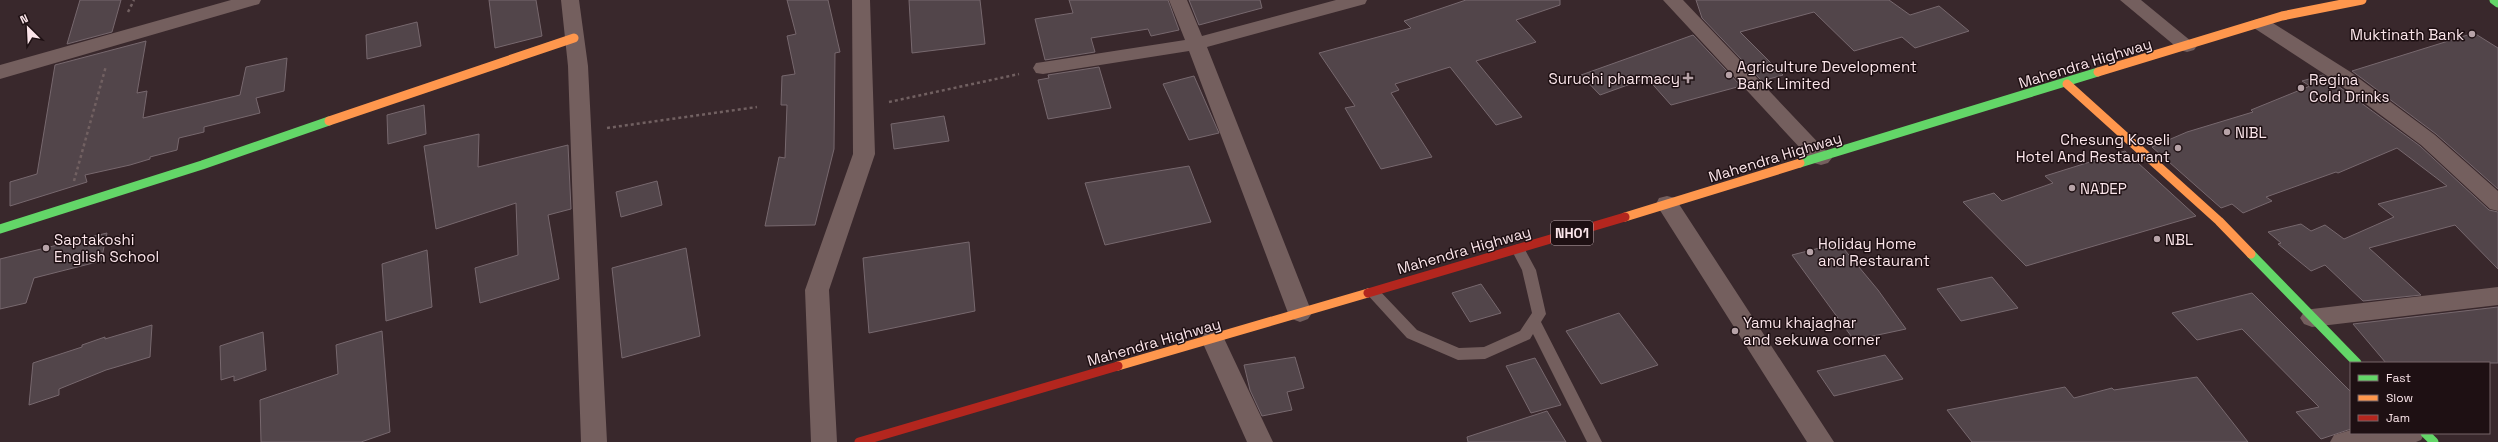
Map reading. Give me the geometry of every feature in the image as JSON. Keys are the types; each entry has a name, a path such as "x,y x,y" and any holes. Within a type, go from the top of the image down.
{"main road":[{"name":"Mahendra Highway","path":"859,442 888,438 1213,339 2067,84 2261,24 2282,16 2313,0"},
{"name":"Mahendra Highway","path":"2282,16 2362,0"},
{"path":"2494,0 2498,3"},
{"path":"0,229 202,165 457,76 574,38"},
{"path":"2067,84 2218,221 2356,362"},
{"path":"2426,434 2434,442"}],"street":[{"path":"0,72 252,0"},
{"path":"570,0 580,132 594,442"},
{"path":"824,442 817,290 864,154 861,0"},
{"path":"1178,0 1300,313"},
{"path":"1043,68 1196,44 1358,0"},
{"path":"1672,0 1821,158"},
{"path":"2129,0 2186,46"},
{"path":"2261,24 2342,76 2428,140 2498,204"},
{"path":"1667,204 1821,442"},
{"path":"2312,318 2498,296"},
{"path":"1213,339 1260,442"},
{"path":"2343,442 2404,434"}],"lane":[{"path":"1372,292 1412,334 1458,354 1485,353 1525,335 1535,324 1539,314 1529,270 1518,249"},
{"path":"1535,324 1595,442"}],"path":[{"path":"66,208 113,40 134,0"},
{"path":"864,108 1043,68"},
{"path":"580,132 757,107"}],"building":[{"path":"80,0 121,0 112,32 67,44"},
{"path":"489,0 536,0 542,36 495,48"},
{"path":"787,0 828,0 840,52 835,53 834,149 815,225 765,226 779,157 785,158 787,105 781,105 782,76 795,74 787,36 796,34"},
{"path":"909,0 980,0 985,44 912,53"},
{"path":"1069,0 1168,0 1179,30 1151,36 1148,29 1091,38 1095,52 1045,60 1035,19 1073,13"},
{"path":"1189,0 1260,0 1262,8 1199,25"},
{"path":"1466,0 1560,0 1560,5 1516,20 1536,42 1476,61 1522,117 1496,125 1450,67 1395,84 1399,90 1391,93 1432,157 1381,169 1345,108 1355,106 1319,53 1411,28 1404,21"},
{"path":"1696,0 1889,0 1910,15 1939,6 1969,31 1915,48 1902,37 1854,51 1814,12 1740,32 1783,75 1762,81 1702,18"},
{"path":"417,22 421,46 367,59 366,35"},
{"path":"2474,33 2498,48 2498,189 2436,134 2352,71"},
{"path":"1693,35 1741,86 1671,105 1647,78 1600,95 1581,75"},
{"path":"146,41 137,93 147,91 143,118 240,95 246,67 287,58 284,91 256,98 260,113 204,127 204,132 179,138 177,150 150,157 150,159 130,165 85,175 87,182 10,206 10,182 37,174 55,65"},
{"path":"1099,67 1111,108 1048,119 1038,80 1049,78 1048,75"},
{"path":"2323,75 2420,146 2489,210 2498,212 2498,269 2455,225 2369,248 2421,295 2363,301 2325,265 2311,271 2278,244 2281,243 2268,232 2301,224 2311,231 2325,225 2344,239 2394,217 2378,204 2447,186 2397,148 2338,173 2336,172 2266,197 2272,201 2243,213 2232,204 2221,208 2152,147 2187,132 2253,112 2251,110 2310,86 2302,81"},
{"path":"1194,76 1219,133 1189,140 1163,84"},
{"path":"424,105 426,134 388,144 387,115"},
{"path":"944,116 949,141 894,149 891,124"},
{"path":"479,134 478,167 568,145 571,209 548,215 559,279 480,303 475,268 518,255 516,203 436,229 424,146"},
{"path":"2125,151 2196,216 2026,266 1963,202 1994,193 2002,201 2053,183 2045,176"},
{"path":"1189,166 1211,222 1105,245 1085,183"},
{"path":"657,181 662,205 621,217 616,192"},
{"path":"107,233 101,261 34,278 26,303 0,309 0,259"},
{"path":"969,242 975,311 869,333 863,258"},
{"path":"1839,243 1878,290 1906,329 1854,340 1792,255"},
{"path":"686,248 700,336 622,358 612,268"},
{"path":"427,250 432,307 386,321 382,264"},
{"path":"1992,277 2018,308 1961,321 1937,289"},
{"path":"1481,284 1501,313 1470,322 1452,293"},
{"path":"2252,293 2350,391 2350,429 2321,439 2296,412 2319,407 2242,329 2197,340 2172,313"},
{"path":"2498,307 2498,363 2385,362 2353,324"},
{"path":"1619,313 1658,365 1601,384 1566,331"},
{"path":"152,325 150,357 106,370 59,389 59,395 29,405 33,363 82,347 82,345 105,337 105,339"},
{"path":"382,331 390,432 361,442 261,442 260,400 338,374 336,345"},
{"path":"263,332 266,370 234,381 234,376 221,380 220,346"},
{"path":"1885,355 1903,379 1834,396 1817,371"},
{"path":"1295,357 1304,388 1287,392 1292,410 1262,416 1250,390 1244,365"},
{"path":"1535,358 1561,405 1531,413 1506,366"},
{"path":"2197,377 2248,442 1972,442 1947,410 2065,387 2074,398 2112,388 2114,390"},
{"path":"1547,411 1566,442 1468,442 1467,437"}],"traffic: fast":[{"path":"2494,0 2498,3"},
{"path":"1800,163 2098,72"},
{"path":"0,229 202,165 329,121"},
{"path":"2251,254 2356,362"},
{"path":"2426,434 2434,442"}],"traffic: slow":[{"path":"2098,72 2282,16 2362,0"},
{"path":"329,121 574,38"},
{"path":"2067,84 2219,221 2251,254"},
{"path":"1625,217 1800,163"},
{"path":"1118,366 1368,293"}],"traffic: jam":[{"path":"1368,293 1625,217"},
{"path":"859,442 1118,366"}],"place":[{"name":"Muktinath Bank","path":"2472,34"},
{"name":"Agriculture Development Bank Limited","path":"1729,75"},
{"name":"Suruchi pharmacy","path":"1688,78"},
{"name":"Regina Cold Drinks","path":"2301,88"},
{"name":"NIBL","path":"2227,132"},
{"name":"Chesung Koseli Hotel And Restaurant","path":"2178,148"},
{"name":"NADEP","path":"2072,188"},
{"name":"NBL","path":"2157,239"},
{"name":"Saptakoshi English School","path":"46,248"},
{"name":"Holiday Home and Restaurant","path":"1810,252"},
{"name":"Yamu khajaghar and sekuwa corner","path":"1735,331"}]}
